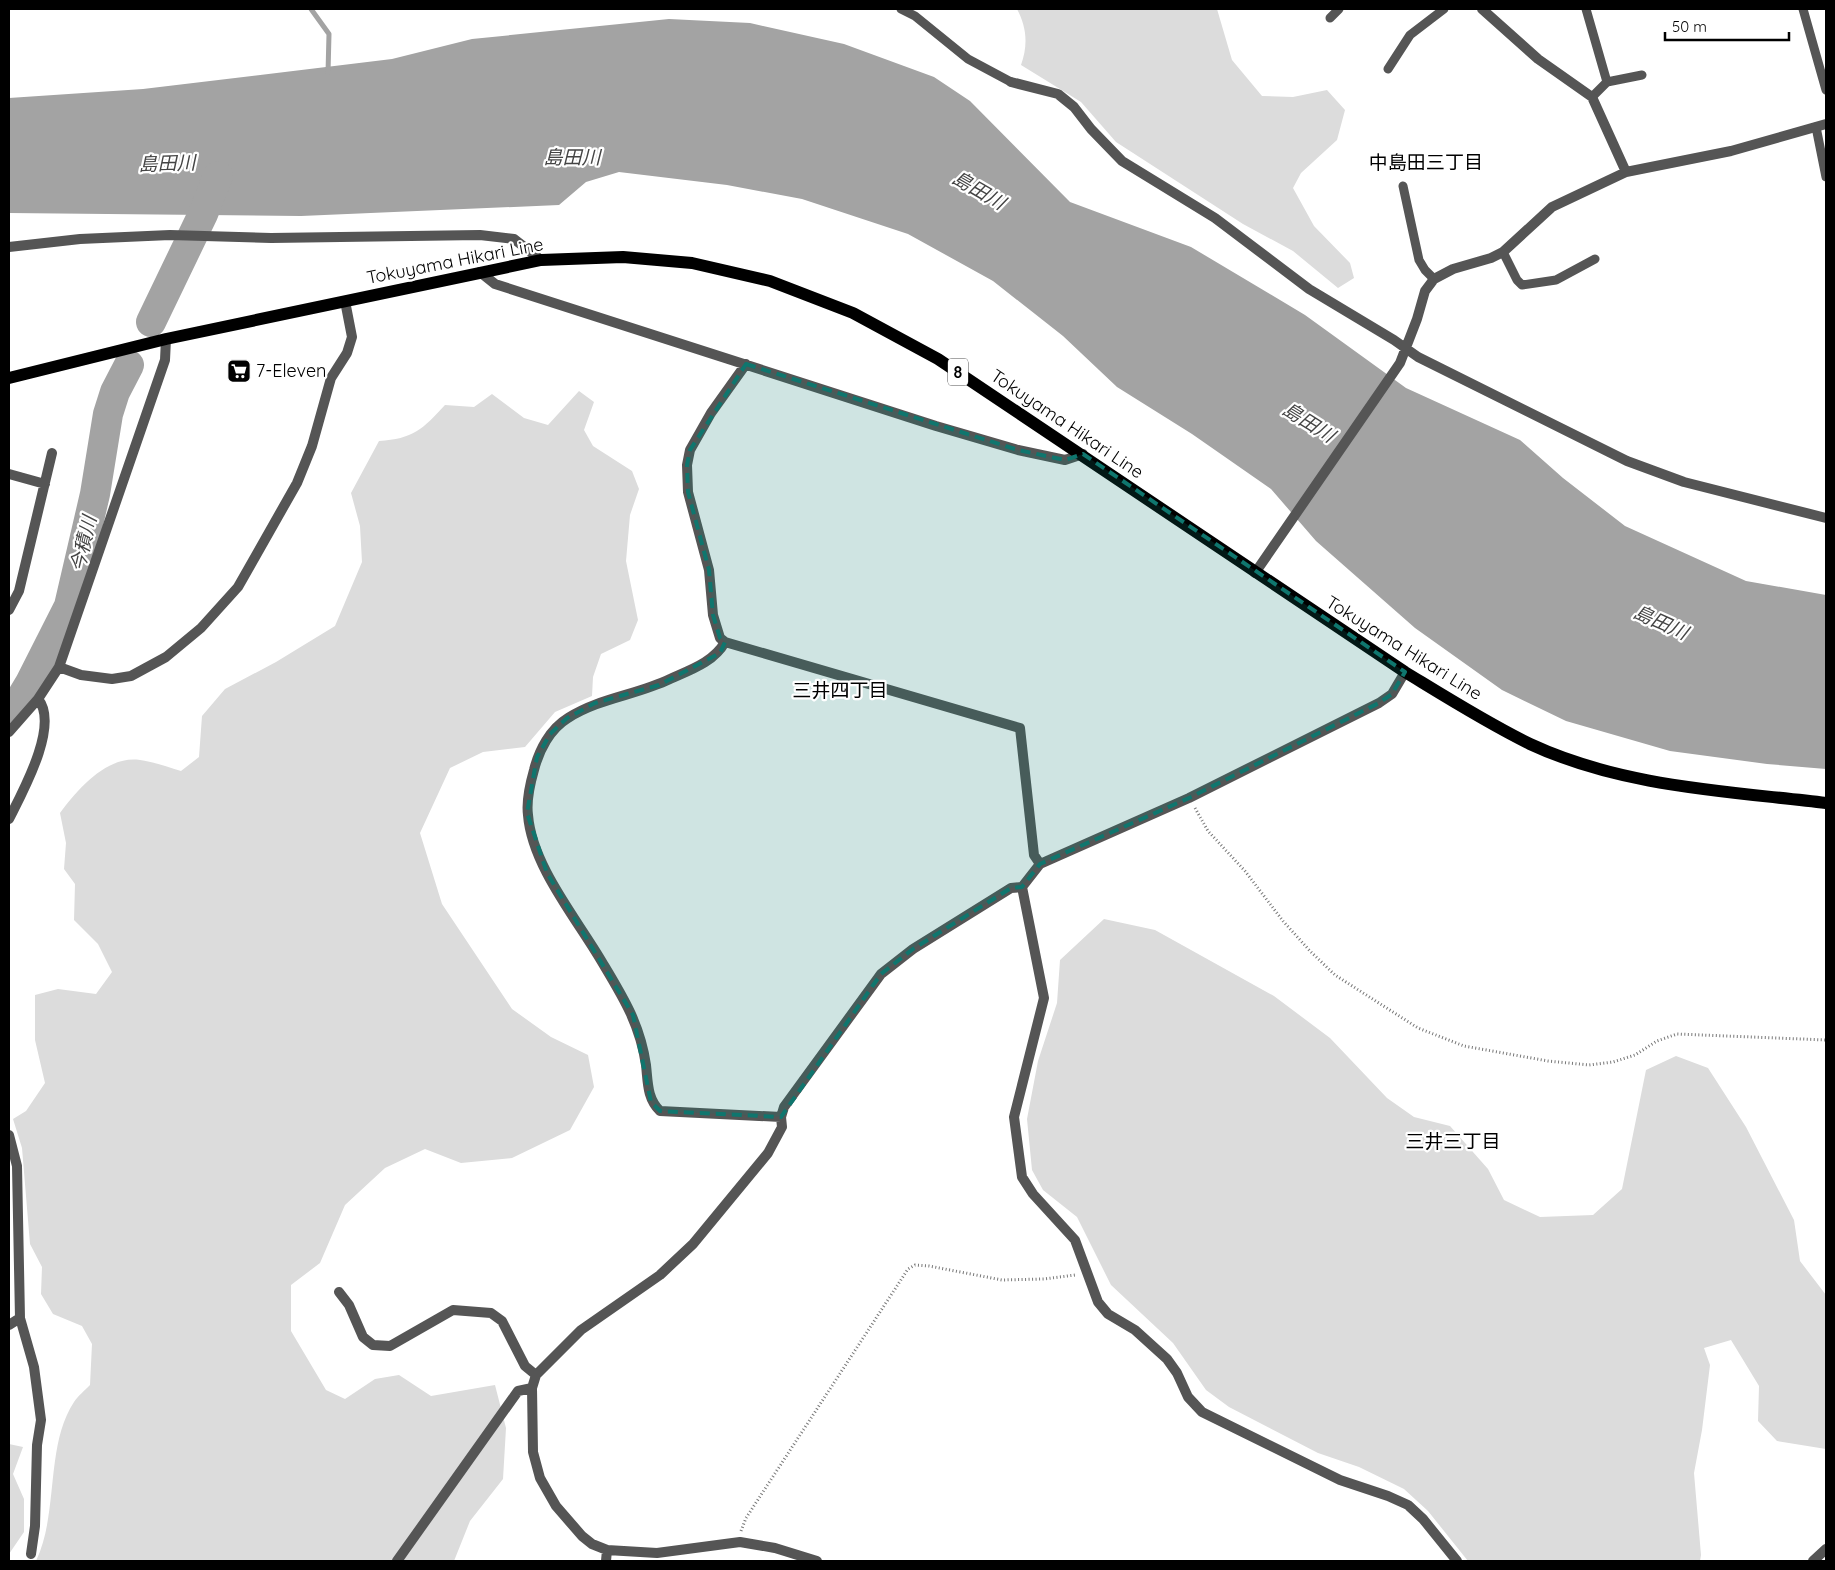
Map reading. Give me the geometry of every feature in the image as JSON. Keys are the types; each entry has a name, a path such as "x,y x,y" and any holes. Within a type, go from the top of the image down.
{"main road":[{"name":"Tokuyama Hikari Line","path":"9,378 166,339 541,260 622,257 692,263 770,280 853,313 938,359 1083,454 1255,573 1406,672 1468,710 1531,744 1602,769 1660,783 1826,804"}],"street":[{"path":"1482,9 1538,59 1592,97 1626,172"},
{"path":"1011,82 1058,94 1074,107 1091,129 1122,161 1215,218 1328,302 1407,349 1554,426 1627,461 1684,482 1826,518"},
{"path":"1255,573 1400,363 1407,349 1425,291 1434,279 1453,269 1491,258 1503,252 1552,207 1626,172 1731,152 1821,125"},
{"path":"9,247 80,239 170,235 271,238 480,235 514,239 541,260"},
{"path":"480,272 494,284 936,426 1018,450 1064,460 1083,454"},
{"path":"59,667 81,675 112,679 131,676 166,656 201,628 228,600 238,587 292,491 312,446 331,378 347,353 352,337 345,301"},
{"path":"9,732 38,698 59,667 165,360 166,339"},
{"path":"746,364 698,435 690,450 687,465 688,492 709,570 713,615 720,638 725,642 1020,728 1034,856 1040,864"},
{"path":"9,610 19,591 52,453"},
{"path":"9,474 45,484"},
{"path":"725,642 720,653 698,667 650,688 623,697 595,703 567,718 550,734 537,757 530,785 527,813 531,831 547,873 633,1015 644,1053 651,1102 660,1110 780,1117"},
{"path":"817,1561 775,1548 740,1542 657,1553 607,1550 592,1544 582,1536 556,1506 540,1478 533,1452 532,1388 536,1375 581,1330 660,1275 692,1244 768,1153 782,1127 780,1117 784,1107 881,974 913,949 1011,888 1022,887 1040,864 1189,798 1379,703 1392,694 1406,672"},
{"path":"9,819 35,764 45,722 42,703 38,698"},
{"path":"1022,887 1044,998 1014,1117 1022,1177 1033,1194 1075,1240 1098,1302 1108,1314 1135,1330 1166,1359 1177,1373 1188,1397 1202,1412 1340,1480 1408,1505 1423,1519 1457,1561"},
{"path":"9,1135 17,1166 20,1318 34,1367 41,1420 37,1445 35,1526 31,1554"},
{"path":"339,1292 349,1305 363,1337 373,1345 390,1346 453,1310 490,1313 502,1321 525,1366 536,1375"},
{"path":"9,1325 20,1318"},
{"path":"397,1561 518,1391 532,1388"},
{"path":"1813,1561 1826,1549"},
{"path":"606,1561 607,1550"}],"lane":[{"path":"901,9 915,16 968,59 1011,82"},
{"path":"1330,18 1339,9"},
{"path":"1388,69 1410,35 1444,9"},
{"path":"1586,9 1606,82"},
{"path":"1803,9 1826,90"},
{"path":"1592,97 1606,82 1642,75"},
{"path":"1821,125 1826,177"},
{"path":"1403,186 1420,260 1425,270 1434,279"},
{"path":"1503,252 1517,280 1522,285 1556,280 1595,259"}],"path":[{"path":"1189,798 1208,831 1245,871 1310,951 1335,975 1418,1028 1437,1036 1464,1046 1548,1061 1589,1065 1613,1062 1628,1057 1657,1041 1677,1034 1826,1040"},
{"path":"740,1542 741,1529 746,1518 908,1270 915,1265 929,1266 1002,1280 1044,1279 1076,1275 1086,1270"}],"highlighted area":[{"path":"746,364 1018,450 1065,460 1083,454 1405,672 1392,694 1379,703 1189,798 1040,864 1022,887 1011,888 913,949 881,974 781,1117 660,1111 651,1102 633,1015 547,873 527,813 537,757 550,734 567,718 595,703 659,685 720,653 725,642 720,638 713,615 709,570 688,492 687,465 690,450"}],"shaded area":[{"path":"1017,9 1217,9 1232,60 1262,96 1293,97 1327,90 1345,110 1337,140 1301,173 1293,188 1314,226 1350,263 1354,278 1338,288 1293,251 1243,224 1116,142 1081,102 1021,65 1025,50 1025,30"},
{"path":"579,391 594,402 584,430 593,446 632,471 639,489 630,515 626,561 638,620 630,640 601,654 593,677 592,696 555,712 525,747 483,752 450,768 420,833 442,904 512,1009 551,1037 588,1055 594,1087 570,1130 512,1158 461,1163 425,1149 385,1168 345,1205 320,1263 291,1285 291,1331 326,1390 345,1399 375,1379 399,1375 431,1396 495,1385 506,1428 503,1479 470,1521 454,1561 36,1561 48,1522 55,1459 65,1419 74,1402 90,1385 92,1344 82,1326 53,1314 41,1294 42,1267 30,1244 22,1148 13,1119 26,1111 45,1083 35,1040 35,995 58,989 96,994 112,972 98,944 74,920 75,884 64,869 66,843 60,813 85,784 105,768 116,763 140,760 181,771 199,757 202,716 225,689 276,662 335,626 362,562 360,526 351,493 379,441 409,435 423,426 445,405 474,407 492,394 524,418 548,425"},
{"path":"1104,919 1155,930 1274,996 1330,1038 1387,1098 1414,1117 1450,1126 1488,1169 1504,1200 1540,1217 1593,1215 1622,1189 1646,1070 1676,1056 1708,1068 1746,1127 1794,1220 1800,1261 1826,1295 1826,1449 1777,1441 1758,1421 1759,1386 1731,1340 1704,1348 1710,1365 1702,1430 1694,1473 1700,1561 1468,1561 1428,1511 1404,1489 1359,1467 1318,1453 1229,1407 1206,1390 1173,1343 1111,1285 1077,1217 1043,1190 1032,1170 1027,1119 1038,1061 1057,1003 1060,960"},
{"path":"9,1444 23,1447 13,1474 24,1499 24,1532 9,1554"}],"water":[{"name":"島田川","path":"669,19 750,23 844,44 934,77 970,101 1070,202 1191,247 1305,315 1406,388 1520,440 1563,478 1625,526 1746,581 1826,595 1826,769 1767,764 1670,751 1566,721 1502,690 1415,628 1316,541 1271,489 1192,434 1117,387 1063,336 993,281 908,234 802,199 727,185 619,172 586,182 559,205 301,216 9,213 9,98 143,89 392,59 472,39"}],"waterway":[{"path":"311,9 329,34 328,73"},
{"name":"今積川","path":"151,322 203,214 218,176"},
{"name":"今積川","path":"9,712 18,703 30,683 69,606 95,494 108,414 115,392 129,365"}],"place":[{"name":"7-Eleven","path":"239,371"}],"district":[{"name":"中島田三丁目","path":"1426,162"},
{"name":"三井四丁目","path":"840,690"},
{"name":"三井三丁目","path":"1453,1141"}]}
